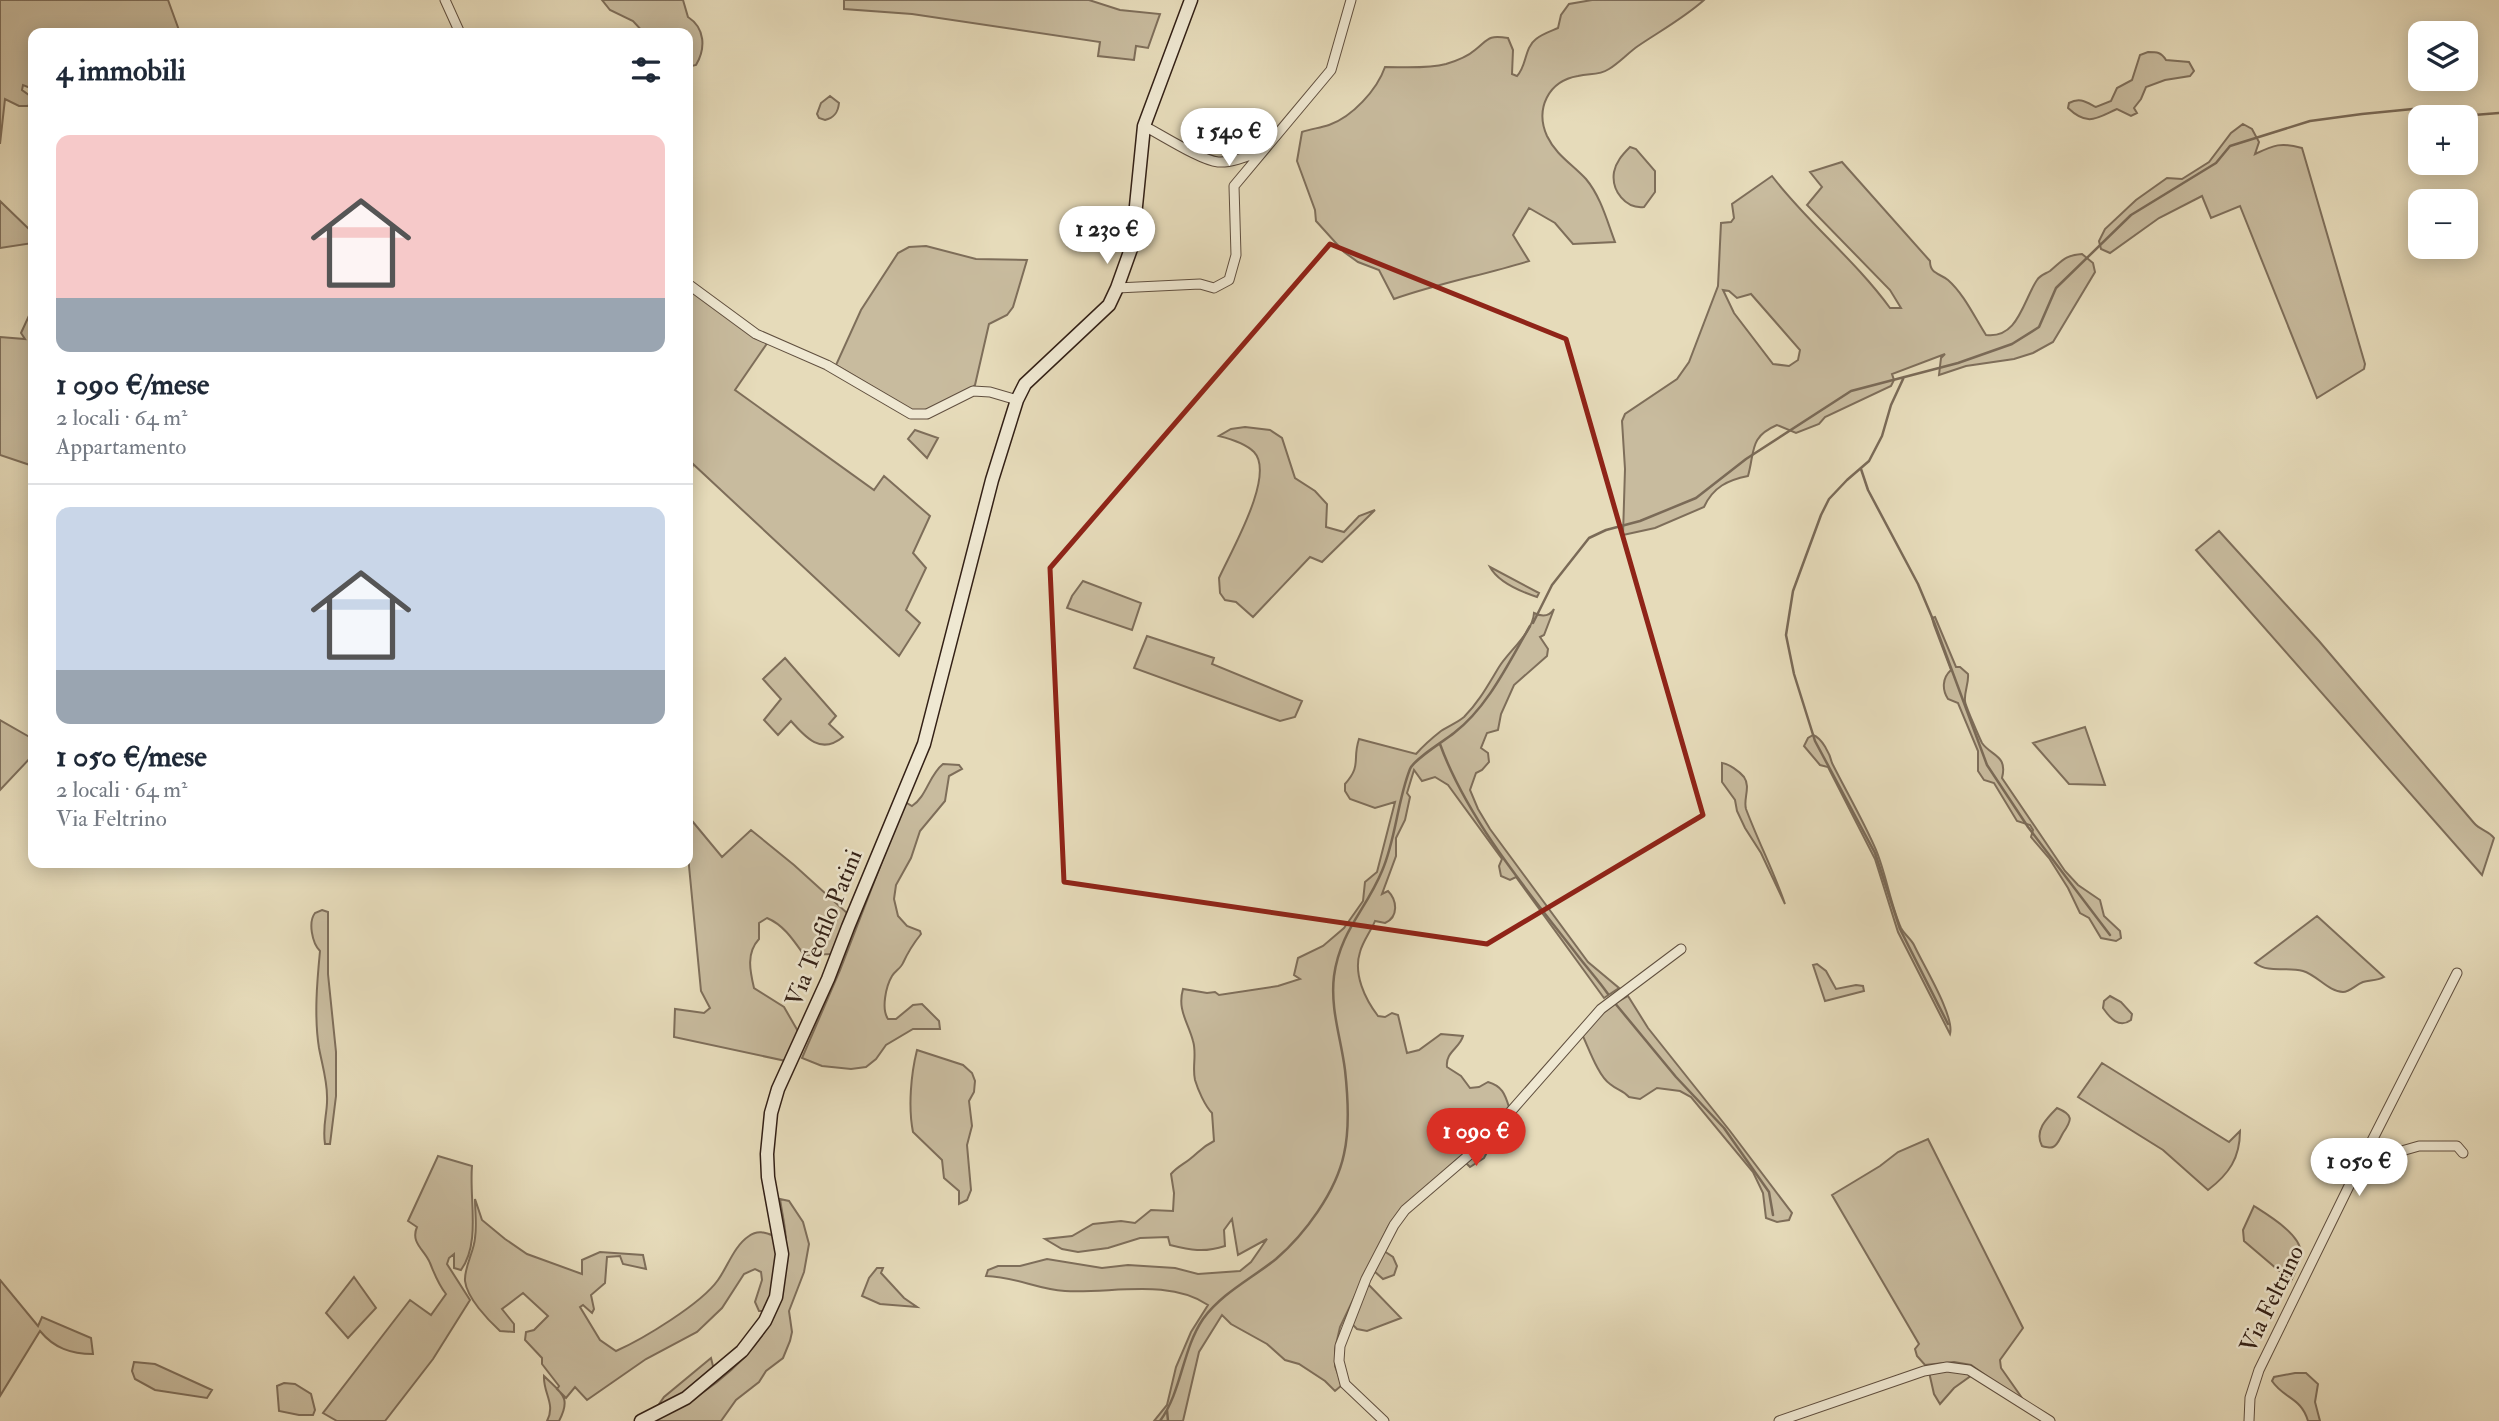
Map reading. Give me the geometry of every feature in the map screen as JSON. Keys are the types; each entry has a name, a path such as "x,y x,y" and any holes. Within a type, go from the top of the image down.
{"street":[{"path":"445,0 458,28"},
{"name":"Via Teofilo Patini","path":"641,1421 686,1398 742,1351 765,1321 776,1297 782,1254 768,1177 767,1154 771,1113 778,1089 828,979 925,744 990,487 1017,400 1025,384 1109,304 1132,246 1144,127 1191,0"},
{"path":"1116,288 1200,284 1214,288 1229,280 1236,255 1234,186 1331,70 1351,0"},
{"path":"1144,127 1199,156 1219,162 1242,159 1262,150"},
{"path":"693,288 756,334 827,365 911,414 926,414 972,391 990,391 1017,400"},
{"path":"1384,1421 1345,1384 1339,1361 1339,1346 1366,1279 1394,1225 1405,1210 1483,1143 1601,1009 1681,949"},
{"name":"Via Feltrino","path":"2249,1421 2250,1398 2259,1370 2457,973"},
{"path":"2368,1149 2398,1152 2419,1146 2457,1146 2463,1153"},
{"path":"1779,1421 1924,1371 1947,1367 1969,1370 2050,1421"}],"highlighted area":[{"path":"1330,244 1566,339 1703,815 1487,944 1064,882 1050,568"}],"shaded area":[{"path":"0,0 168,0 178,28 28,28 28,87 23,85 22,90 28,94 28,106 19,106 5,99 0,144"},
{"path":"602,0 683,0 688,17 701,33 701,52 696,65 693,66 693,28 639,28 633,21 610,10"},
{"path":"844,0 1089,0 1120,10 1160,14 1148,48 1136,46 1134,60 1098,56 1100,42 912,14 844,9"},
{"path":"1592,0 1704,0 1609,69 1568,79 1559,84 1552,90 1544,106 1547,136 1596,193 1615,242 1573,244 1555,223 1529,208 1513,235 1529,261 1394,299 1379,270 1358,262 1344,252 1316,221 1315,210 1297,161 1302,132 1329,125 1355,109 1376,85 1385,67 1439,66 1468,55 1492,38 1508,38 1513,50 1512,74 1517,76 1532,43 1558,28 1561,15 1569,4"},
{"path":"2158,53 2166,60 2189,62 2194,71 2190,76 2165,80 2146,87 2134,108 2137,113 2131,116 2117,109 2098,118 2087,119 2068,108 2069,103 2076,100 2096,107 2111,101 2117,88 2132,80 2140,55"},
{"path":"830,96 839,103 837,112 825,120 819,118 817,114 821,103"},
{"path":"2243,124 2252,129 2259,142 2255,154 2278,145 2302,148 2365,364 2364,369 2317,398 2240,206 2211,218 2202,196 2159,218 2110,253 2101,249 2099,241 2105,229 2136,200 2167,178 2182,179 2209,162 2231,133"},
{"path":"1630,147 1636,149 1655,171 1655,192 1644,207 1626,202 1615,186 1616,165"},
{"path":"1842,162 1930,261 1933,271 1948,280 1959,292 1986,335 1997,335 2013,325 2038,278 2064,259 2082,254 2093,263 2095,272 2053,342 2014,359 1966,366 1939,375 1941,358 1945,354 1892,374 1894,380 1891,386 1825,417 1819,424 1796,433 1777,425 1757,440 1748,476 1722,486 1712,494 1704,507 1655,528 1623,535 1625,469 1622,421 1625,414 1677,379 1689,362 1718,286 1721,223 1731,222 1734,218 1732,204 1772,176 1890,308 1901,308 1890,290 1807,205 1822,187 1810,172","holes":["1723,290 1729,291 1737,298 1751,294 1800,350 1798,360 1789,366 1773,364 1734,313"]},
{"path":"0,201 28,228 28,244 0,248"},
{"path":"926,246 976,259 1027,260 1013,307 1007,315 989,324 975,385 948,403 915,412 836,365 861,310 898,253 909,247"},
{"path":"693,289 768,342 735,390 874,490 884,476 930,516 913,553 926,568 906,610 920,623 899,656 693,464"},
{"path":"28,318 28,464 0,455 0,337 25,339 21,333"},
{"path":"1245,427 1270,430 1282,438 1295,478 1315,491 1327,504 1326,527 1344,532 1359,516 1375,510 1322,562 1310,557 1253,617 1236,602 1225,600 1220,593 1219,578 1249,514 1259,478 1259,463 1250,449 1219,436 1231,429"},
{"path":"915,430 938,438 927,458 908,439"},
{"path":"2219,531 2319,641 2474,823 2494,838 2482,875 2196,550"},
{"path":"1490,567 1539,593 1537,597 1504,582"},
{"path":"1083,581 1141,603 1132,630 1067,608"},
{"path":"1554,609 1544,635 1540,637 1548,649 1547,656 1514,685 1501,714 1498,730 1487,733 1481,748 1488,753 1489,762 1476,773 1470,790 1490,829 1588,962 1619,988 1604,998 1516,877 1510,880 1501,876 1499,866 1502,859 1448,785 1435,777 1422,781 1414,770 1407,793 1410,797 1405,820 1396,838 1396,856 1382,894 1388,891 1395,903 1393,917 1385,923 1375,921 1360,952 1359,977 1378,1016 1385,1017 1392,1013 1398,1015 1407,1053 1419,1050 1441,1034 1463,1036 1450,1054 1447,1067 1461,1076 1470,1088 1488,1082 1497,1086 1504,1094 1509,1107 1486,1132 1493,1141 1484,1158 1470,1167 1460,1157 1401,1209 1388,1227 1340,1327 1335,1349 1335,1366 1342,1385 1335,1391 1325,1381 1299,1364 1285,1360 1267,1344 1231,1324 1222,1315 1199,1352 1183,1421 1154,1421 1167,1405 1176,1367 1191,1332 1208,1305 1192,1297 1157,1289 1055,1290 1007,1278 986,1276 988,1270 1047,1259 1102,1268 1128,1265 1175,1268 1198,1274 1240,1271 1251,1262 1267,1239 1238,1255 1232,1219 1224,1230 1225,1246 1210,1250 1170,1245 1168,1237 1140,1238 1108,1248 1078,1252 1062,1249 1045,1239 1072,1236 1093,1224 1121,1221 1135,1223 1151,1210 1173,1211 1171,1174 1214,1141 1212,1113 1195,1080 1194,1046 1181,1003 1183,989 1215,992 1219,995 1278,986 1300,979 1294,975 1298,958 1323,946 1344,928 1363,901 1365,882 1377,872 1395,802 1375,808 1350,799 1345,791 1345,784 1355,767 1359,739 1416,754 1469,711 1530,627 1534,613 1545,616"},
{"path":"1935,617 1956,667 1968,674 1965,701 1982,743 2001,760 2002,778 2065,871 2078,885 2100,900 2104,916 2120,931 2121,938 2116,941 2101,938 2089,918 2080,913 2049,858 2031,837 2033,830 2030,825 2017,821 1994,783 1984,780 1978,771 1978,751 1958,703 1948,699 1945,692 1945,680 1951,670 1934,625 1932,618"},
{"path":"1147,636 1214,658 1212,664 1302,701 1295,717 1280,721 1134,668"},
{"path":"785,658 836,716 829,724 843,737 828,744 814,742 791,721 778,735 764,720 781,699 763,679"},
{"path":"0,720 28,736 28,760 0,790"},
{"path":"2085,727 2105,785 2069,784 2033,743"},
{"path":"1813,735 1825,747 1871,839 1880,859 1897,919 1914,945 1943,1003 1948,1015 1950,1034 1898,932 1875,859 1828,767 1820,765 1804,746"},
{"path":"1722,763 1737,770 1746,781 1746,809 1785,904 1761,853 1745,828 1735,800 1722,782"},
{"path":"943,764 959,765 962,769 949,776 945,801 920,831 911,858 896,885 894,899 898,916 907,926 920,931 921,934 892,976 886,991 885,1004 888,1019 896,1019 913,1005 922,1004 939,1021 940,1029 913,1029 886,1045 866,1067 851,1069 822,1066 802,1058 840,970 905,802 912,806 917,802"},
{"path":"693,822 722,857 751,830 847,913 833,954 804,955 779,925 767,918 759,923 759,939 752,950 750,962 754,988 784,1007 799,1033 786,1061 674,1037 675,1009 704,1013 710,1008 701,991 689,868 693,868"},
{"path":"322,910 328,912 328,974 336,1052 336,1096 330,1144 325,1144 327,1090 317,1024 320,951 311,927 315,913"},
{"path":"2317,916 2384,977 2363,982 2343,992 2303,971 2266,968 2255,963"},
{"path":"1817,964 1826,971 1836,989 1856,985 1863,986 1864,991 1825,1001 1813,965"},
{"path":"1628,996 1648,1028 1792,1213 1789,1220 1777,1222 1766,1218 1763,1193 1753,1172 1691,1097 1680,1091 1657,1088 1640,1099 1629,1097 1601,1074 1581,1032 1612,1005"},
{"path":"2110,996 2121,1002 2132,1014 2131,1020 2119,1023 2109,1015 2103,1008 2104,1001"},
{"path":"917,1050 963,1065 972,1073 975,1081 974,1092 969,1101 972,1126 967,1145 971,1190 967,1200 959,1204 959,1191 944,1178 942,1160 913,1132 911,1091"},
{"path":"2102,1063 2229,1142 2240,1131 2238,1149 2232,1165 2222,1178 2208,1190 2163,1150 2078,1097"},
{"path":"2057,1108 2069,1116 2070,1121 2056,1145 2042,1146 2040,1130"},
{"path":"1928,1139 2023,1328 2000,1360 2001,1368 2027,1405 1971,1365 1954,1362 1925,1365 1915,1349 1919,1344 1832,1195 1898,1152"},
{"path":"438,1156 472,1166 471,1247 461,1270 454,1268 454,1254 447,1264 470,1300 433,1359 385,1421 337,1421 323,1413 410,1300 431,1315 446,1294 415,1238 417,1227 408,1221"},
{"path":"475,1199 482,1220 505,1239 527,1254 582,1274 582,1260 600,1252 643,1255 646,1269 623,1264 620,1256 607,1257 605,1283 591,1295 594,1309 592,1313 583,1305 580,1307 600,1340 616,1351 656,1330 699,1300 718,1280 739,1245 758,1232 774,1236 776,1274 772,1291 765,1311 759,1311 755,1302 762,1280 761,1272 755,1269 744,1274 722,1308 697,1332 646,1359 587,1400 575,1387 566,1398 557,1389 559,1386 542,1364 542,1358 525,1340 526,1332 534,1330 548,1316 523,1293 502,1309 514,1324 514,1332 500,1331 484,1315 467,1288 465,1276 475,1238"},
{"path":"780,1199 789,1201 803,1222 809,1244 804,1272 789,1311 792,1332 783,1358 736,1400 721,1421 652,1421 685,1404 732,1370 758,1342 768,1326 786,1247"},
{"path":"2254,1206 2283,1226 2300,1247 2300,1261 2291,1281 2244,1241 2243,1230"},
{"path":"1384,1251 1393,1257 1397,1266 1394,1275 1383,1279 1373,1270"},
{"path":"877,1268 883,1268 881,1273 904,1298 917,1307 880,1304 862,1296 869,1278"},
{"path":"354,1277 376,1308 348,1338 326,1313"},
{"path":"0,1280 38,1326 42,1317 91,1338 93,1354 64,1349 51,1342 40,1331 0,1396"},
{"path":"1367,1283 1401,1318 1367,1331 1357,1329 1352,1324"},
{"path":"711,1358 714,1370 687,1391 657,1407 664,1397"},
{"path":"134,1362 155,1364 212,1390 207,1398 155,1390 135,1379 132,1371"},
{"path":"1952,1368 1972,1375 1954,1388 1940,1404 1934,1394 1929,1372"},
{"path":"2306,1373 2318,1384 2315,1402 2320,1421 2308,1421 2301,1407 2272,1381 2274,1377"},
{"path":"544,1376 563,1396 565,1406 559,1421 547,1421 550,1404"},
{"path":"284,1383 295,1384 311,1394 315,1410 313,1415 279,1411 277,1386"}],"waterway":[{"path":"1533,623 1552,585 1589,538 1696,498 1746,459 1851,391 1958,363 2012,344 2039,327 2056,288 2131,215 2216,163 2230,146 2310,121 2362,114 2423,108 2474,115 2499,113"},
{"path":"1904,377 1891,405 1882,436 1869,461 1829,499 1821,515 1793,591 1786,635 1794,674 1815,741 1875,853 1900,929 1948,1024"},
{"path":"1861,469 1868,490 1918,584 1987,765 2028,827 2110,935"},
{"path":"1160,1421 1173,1397 1191,1344 1203,1319 1228,1294 1287,1249 1318,1211 1334,1183 1344,1154 1348,1123 1345,1070 1333,1000 1337,960 1348,933 1382,871 1410,769 1417,760 1454,733 1477,710 1497,683 1530,626"},
{"path":"1440,744 1466,800 1501,854 1608,994"},
{"path":"1614,1002 1676,1077 1724,1128 1769,1192 1773,1215"},
{"path":"1167,1410 1168,1421"}]}
